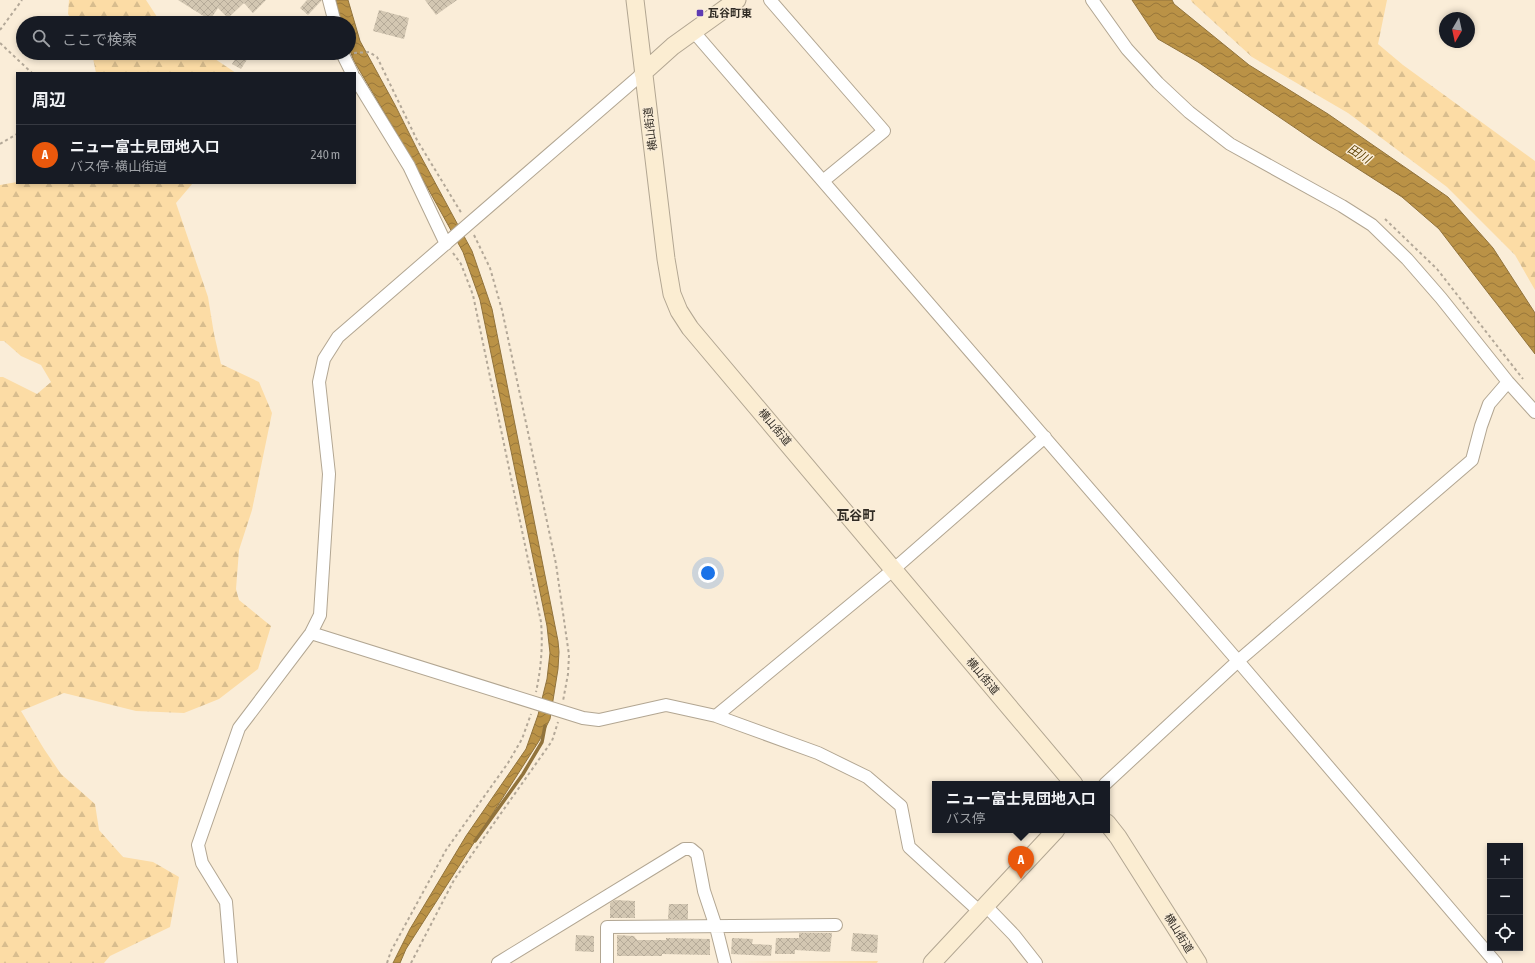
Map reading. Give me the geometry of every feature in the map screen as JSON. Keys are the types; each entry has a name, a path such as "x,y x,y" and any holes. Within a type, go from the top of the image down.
{"street":[{"path":"330,0 333,16"},
{"name":"横山街道","path":"635,0 666,259 672,294 680,311 690,328 1071,781"},
{"path":"231,963 226,902 202,863 198,846 239,728 311,633 320,615 330,474 319,382 324,359 338,337 658,59 693,31 737,0"},
{"path":"770,0 884,131 824,182"},
{"path":"1092,0 1127,49 1158,83 1189,112 1230,144 1342,206 1372,225 1407,259 1508,382 1535,412"},
{"path":"693,31 1238,661 1496,963"},
{"path":"346,60 352,72"},
{"path":"356,80 409,166 446,244"},
{"path":"1108,781 1238,661 1472,460 1481,426 1490,404 1508,382"},
{"path":"716,716 894,569 1045,437"},
{"path":"311,633 583,718 599,720 666,705 716,716 818,753 867,777 900,806 909,847 1014,935 1036,963"},
{"name":"横山街道","path":"1110,827 1198,963"},
{"path":"932,963 1053,833"},
{"path":"498,963 684,849 691,849 697,854 704,891 716,927 724,963"},
{"path":"606,963 607,927 836,925"}],"path":[{"path":"0,30 22,0"},
{"path":"0,43 16,58"},
{"path":"356,53 369,52 377,57 417,140 468,224 490,268 502,310 556,564 568,655 568,674 561,712 552,741 454,880 411,963"},
{"path":"18,60 31,72"},
{"path":"0,144 16,135"},
{"path":"387,963 391,951 446,850 508,764 522,739 534,703 541,670 541,622 473,295 461,264 446,244"}],"green space":[{"path":"69,0 146,0 156,16 69,16 68,14"},
{"path":"1191,0 1387,0 1378,44 1403,65 1535,161 1535,290 1515,255 1447,187 1348,113 1252,57"},
{"path":"93,60 216,60 234,72 96,72"},
{"path":"16,182 16,184 192,184 176,203 208,297 221,364 259,382 272,413 252,510 239,550 236,589 239,600 271,626 258,669 219,699 184,713 136,711 64,693 21,711 61,774 95,804 99,830 123,857 153,862 179,877 170,927 110,956 104,963 0,963 0,377 3,377 37,394 51,382 41,365 21,356 4,341 0,341 0,185"},
{"path":"878,961 877,963 736,962"}],"water":[{"path":"336,0 348,0 353,16 339,16"},
{"name":"田川","path":"1132,0 1172,0 1174,4 1249,65 1328,114 1448,197 1493,248 1535,313 1535,354 1439,229 1402,197 1313,140 1198,62 1158,39"},
{"path":"356,27 360,41 472,251 492,309 559,652 558,669 550,719 539,741 406,949 400,963 393,963 410,929 466,836 526,749 538,715 547,679 550,653 547,626 480,300 463,252 410,156 354,61 356,60"}],"building":[{"path":"178,0 266,0 253,13 244,3 230,16 226,16 218,8 213,16 204,16"},
{"path":"307,0 322,0 308,15 300,8"},
{"path":"425,0 457,0 436,15"},
{"path":"379,10 409,18 404,39 373,31"},
{"path":"235,60 247,60 241,69 232,64"},
{"path":"615,900 635,901 635,918 610,918 610,903"},
{"path":"669,904 688,904 688,919 668,919"},
{"path":"799,933 832,933 830,952 795,950 795,954 775,954 776,938 799,938"},
{"path":"853,933 878,935 877,953 851,951"},
{"path":"576,935 594,936 594,952 575,951"},
{"path":"617,935 634,936 637,940 666,940 666,938 710,939 710,955 662,954 662,956 617,956"},
{"path":"732,938 753,939 752,944 772,945 771,956 731,954"}],"waterway":[{"path":"475,841 523,774 542,742 545,726"}],"place":[{"name":"瓦谷町東","path":"700,13"},
{"name":"ニュー富士見団地入口","path":"1021,879"}],"district":[{"name":"瓦谷町","path":"856,515"}]}
